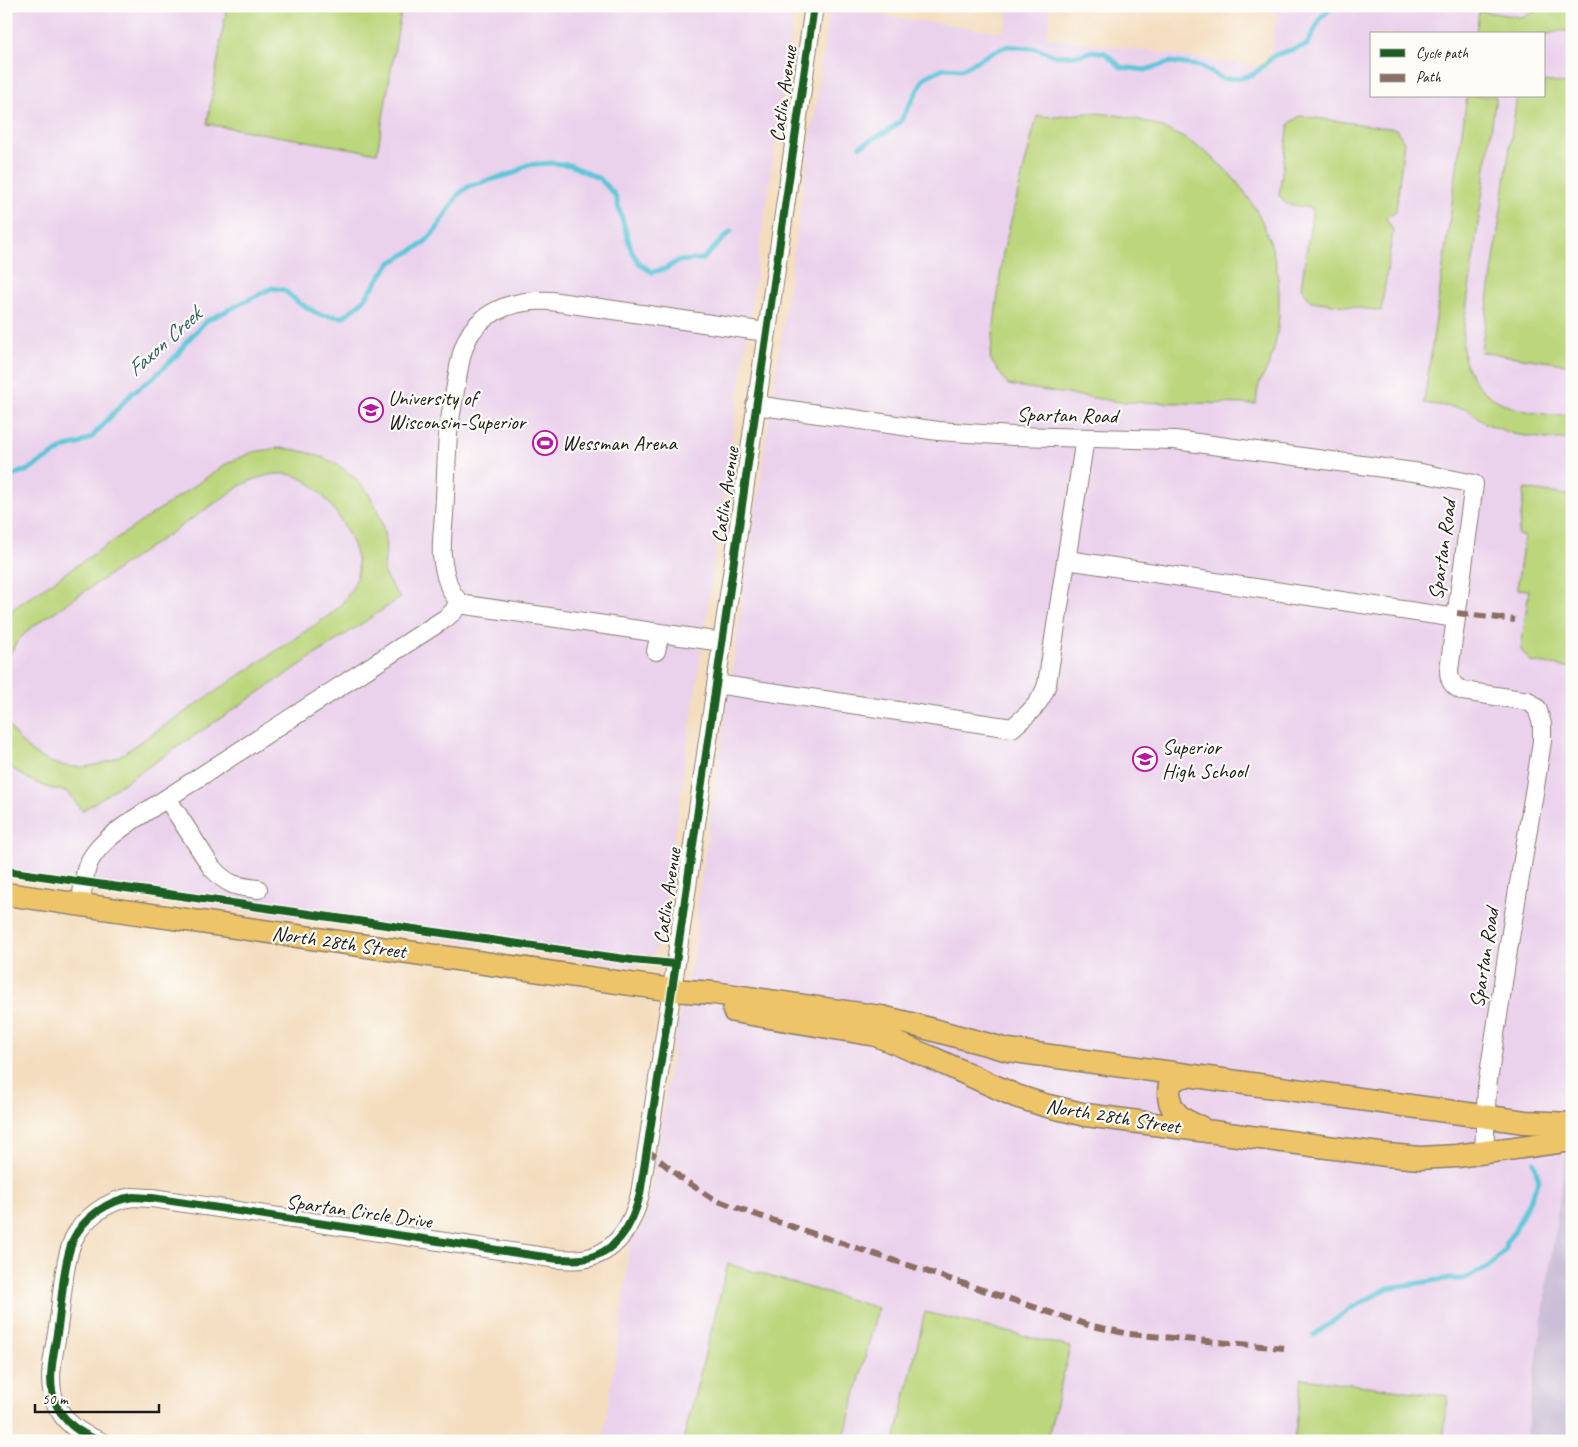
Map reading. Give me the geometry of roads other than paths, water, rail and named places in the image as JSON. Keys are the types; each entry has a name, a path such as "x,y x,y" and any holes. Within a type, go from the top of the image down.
{"main road":[{"name":"North 28th Street","path":"6,894 672,990 714,993 881,1017 1008,1050 1485,1117 1544,1124 1572,1124"},
{"name":"North 28th Street","path":"672,990 700,1006 838,1028 876,1036 932,1058 1011,1094 1053,1108 1096,1116 1411,1157 1444,1157 1484,1153 1572,1140"},
{"path":"1187,1075 1175,1079 1170,1084 1168,1094 1172,1107 1179,1116 1188,1122 1217,1132"}],"street":[{"name":"Catlin Avenue","path":"672,990 814,6"},
{"path":"722,642 466,605 458,602 446,575 442,552 448,434 462,355 469,336 482,321 496,310 513,304 546,301 766,332"},
{"name":"Spartan Road","path":"756,405 938,431 1013,436 1175,440 1421,473 1474,484 1449,676 1452,684 1462,691 1528,701 1537,708 1542,724 1542,741 1536,787 1487,1088 1484,1153"},
{"path":"716,684 1012,728 1036,706 1045,691 1049,676 1085,438"},
{"path":"1067,560 1456,618"},
{"path":"81,905 86,868 95,853 118,831 446,618 454,611 458,602"},
{"path":"656,651 660,633"},
{"path":"167,798 212,868 221,878 236,886 258,889"},
{"name":"Spartan Circle Drive","path":"100,1441 86,1435 68,1422 55,1400 52,1378 70,1250 77,1233 95,1213 116,1201 138,1197 558,1258 582,1259 601,1253 610,1247 629,1227 637,1207 672,990"}],"waterway":[{"name":"Faxon Creek","path":"860,146 888,131 900,122 925,77 944,68 962,69 1008,46 1038,49 1056,56 1080,55 1093,51 1105,53 1121,67 1145,70 1171,62 1200,66 1223,79 1241,78 1254,74 1275,55 1307,45 1322,16 1334,6"},
{"name":"Faxon Creek","path":"6,480 20,472 26,471 66,447 79,444 92,437 132,393 154,377 179,353 186,342 206,321 272,288 284,290 299,303 320,315 343,317 363,301 390,263 423,244 436,230 458,195 469,186 514,173 527,165 552,163 570,165 600,179 615,195 632,252 640,264 652,272 665,269 678,261 703,259 731,231"},
{"name":"Faxon Creek","path":"1314,1335 1350,1309 1388,1288 1444,1279 1463,1279 1487,1268 1505,1250 1506,1242 1514,1232 1539,1181 1534,1162"}],"place":[{"name":"University of Wisconsin-Superior","path":"371,410"},
{"name":"Wessman Arena","path":"545,443"},
{"name":"Superior High School","path":"1145,759"}]}
